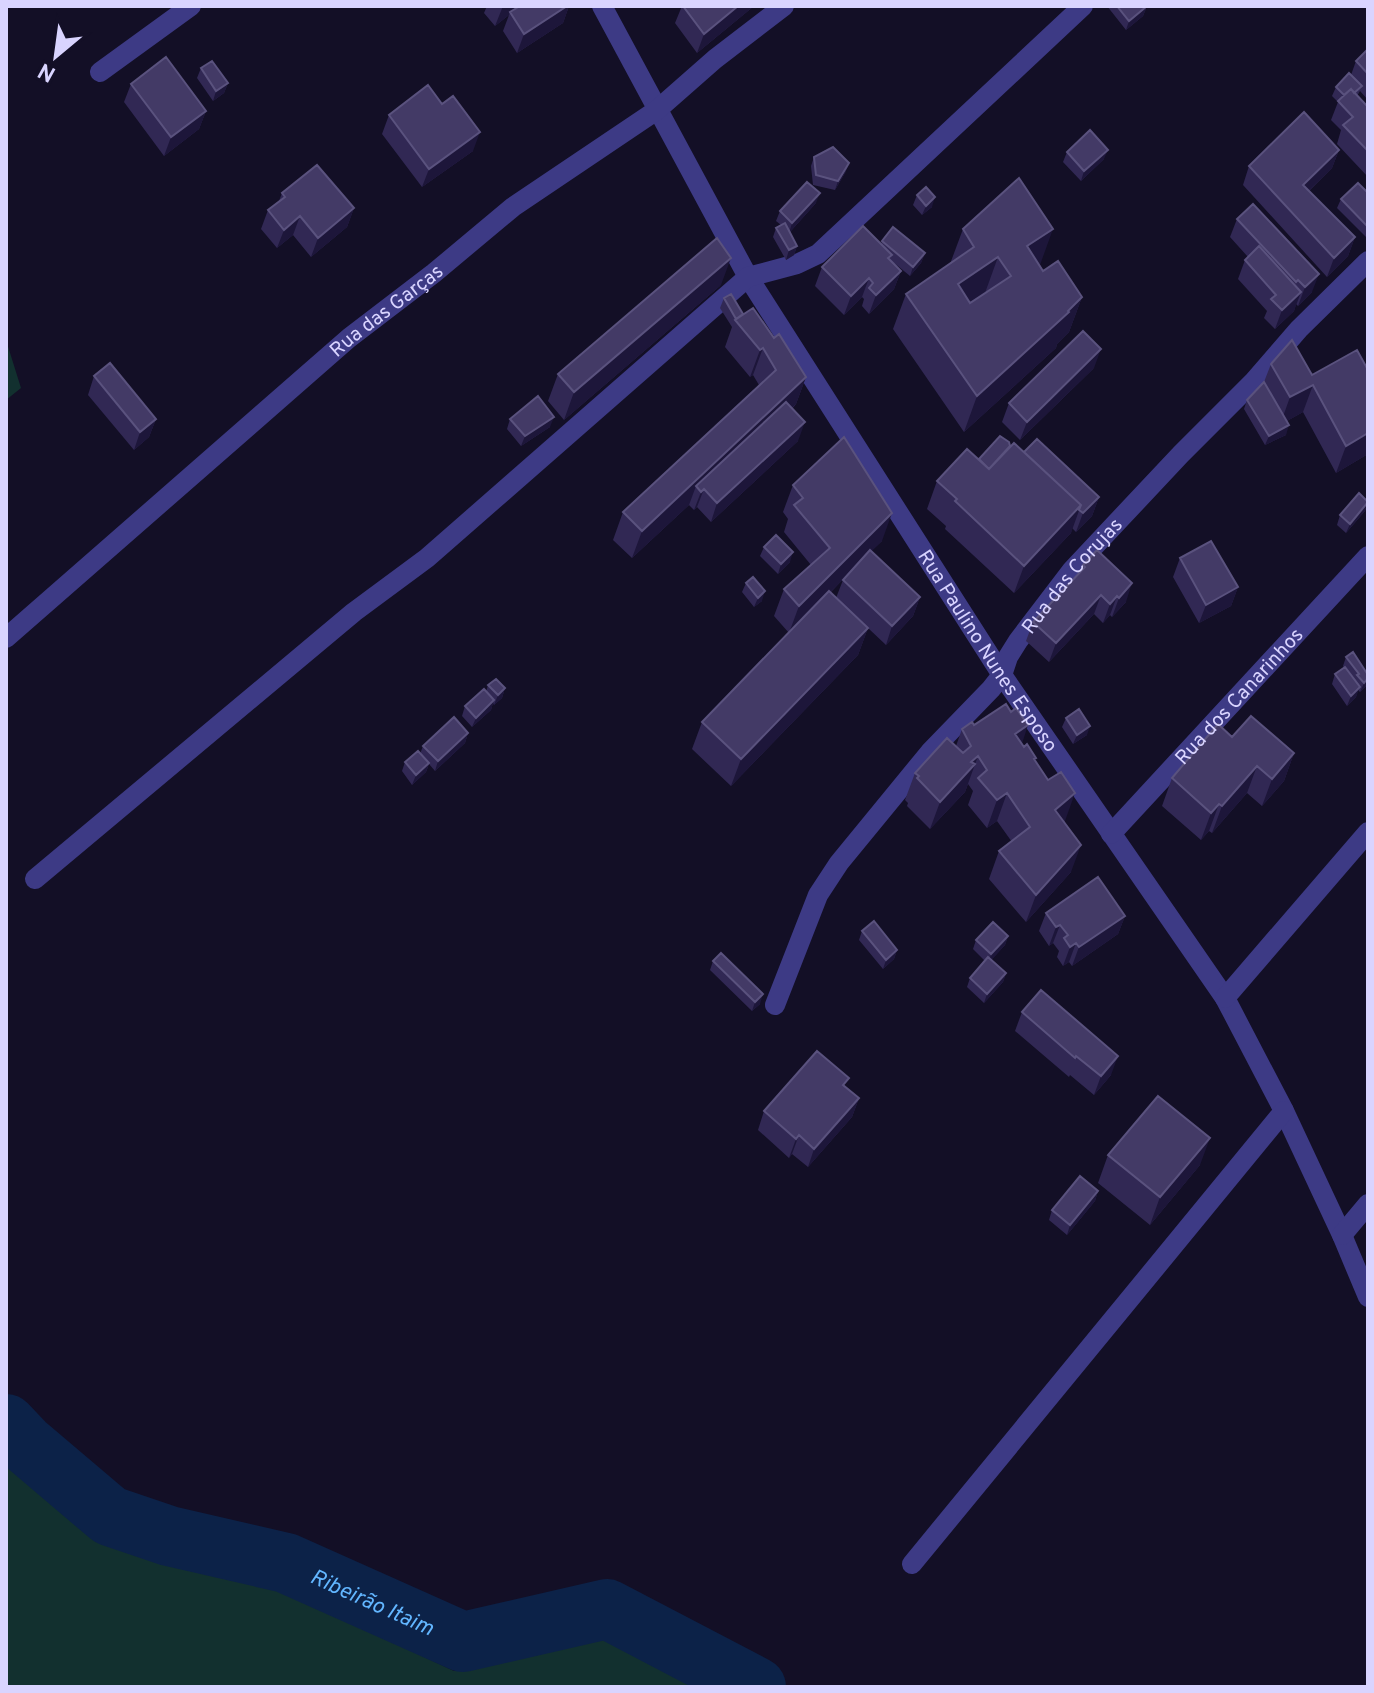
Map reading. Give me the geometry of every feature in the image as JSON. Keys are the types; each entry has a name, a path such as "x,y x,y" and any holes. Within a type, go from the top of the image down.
{"street":[{"path":"100,72 191,6"},
{"name":"Rua Paulino Nunes Esposo","path":"602,6 748,277 1002,675 1225,998 1284,1111 1368,1297"},
{"name":"Rua das Garças","path":"6,638 349,338 513,207 657,110 715,59 784,6"},
{"path":"35,879 354,612 427,558 748,277 797,264 818,254 1083,6"},
{"name":"Rua das Corujas","path":"775,1005 825,882 930,752 1002,675 1018,641 1072,570 1254,381 1299,329 1368,261"},
{"name":"Rua dos Canarinhos","path":"1111,834 1368,556"},
{"path":"1225,998 1368,832"},
{"path":"912,1564 1284,1111"},
{"path":"1342,1235 1368,1204"}],"green space":[{"path":"6,340 21,388 6,400"},
{"path":"6,1444 105,1537 269,1584 454,1671 600,1633 715,1687 6,1687"}],"building":[{"path":"520,6 567,6 524,34 510,12"},
{"path":"683,6 738,6 704,34"},
{"path":"1117,6 1147,6 1129,21"},
{"path":"1368,49 1368,74 1356,61"},
{"path":"166,57 206,111 171,137 131,84"},
{"path":"212,61 228,83 216,91 201,68"},
{"path":"1349,73 1362,86 1354,93 1351,89 1344,95 1336,87"},
{"path":"428,85 442,104 453,96 480,132 429,169 389,115"},
{"path":"1351,89 1368,107 1368,151 1343,125 1353,117 1338,101"},
{"path":"1304,112 1339,150 1303,185 1355,237 1334,258 1249,166"},
{"path":"1090,130 1108,150 1084,171 1067,152"},
{"path":"833,147 849,163 838,181 816,175 814,157"},
{"path":"317,165 354,208 318,238 300,216 284,230 268,210 285,197 282,193"},
{"path":"1019,178 1053,229 1027,246 1043,271 1058,261 1082,297 977,396 906,294 974,247 963,229","holes":["998,257 1011,276 970,303 958,284"]},
{"path":"807,182 820,193 792,223 780,211"},
{"path":"1358,183 1368,193 1368,227 1341,199"},
{"path":"926,187 935,197 926,206 917,195"},
{"path":"1253,204 1319,274 1305,287 1298,280 1296,282 1237,219"},
{"path":"785,223 797,246 789,250 776,228"},
{"path":"863,226 892,255 888,258 901,271 876,295 869,288 873,283 869,278 851,296 822,267"},
{"path":"893,227 925,253 913,267 882,241"},
{"path":"717,238 731,258 574,392 558,374"},
{"path":"1259,246 1301,292 1282,310 1271,299 1276,295 1245,260"},
{"path":"731,294 743,314 736,319 724,298"},
{"path":"753,308 774,338 779,334 806,377 642,531 623,512 776,370 763,348 760,350 735,320"},
{"path":"1083,331 1101,349 1027,422 1009,403"},
{"path":"1292,340 1312,375 1357,350 1368,370 1368,433 1346,446 1313,385 1290,397 1271,364"},
{"path":"110,363 156,419 140,432 94,376"},
{"path":"1264,382 1289,425 1269,436 1247,400"},
{"path":"538,396 554,417 525,436 510,419"},
{"path":"786,402 805,422 717,503 704,489 701,492 696,486"},
{"path":"1000,436 1010,446 989,469 979,459"},
{"path":"844,437 892,513 799,606 784,589 830,548 794,505 803,498 793,485"},
{"path":"1037,439 1099,497 1083,513 1079,510 1081,505 1024,452"},
{"path":"1014,443 1081,505 1024,566 937,481 967,449 989,469"},
{"path":"1359,493 1368,502 1350,524 1340,515"},
{"path":"776,535 793,552 781,564 764,547"},
{"path":"1211,541 1238,587 1206,605 1180,558"},
{"path":"870,550 920,597 892,626 843,580"},
{"path":"1097,550 1132,583 1110,604 1101,595 1056,643 1033,622"},
{"path":"753,577 765,591 758,598 746,583"},
{"path":"829,591 868,628 741,759 702,722"},
{"path":"1353,652 1368,675 1364,683 1346,657"},
{"path":"1345,667 1360,687 1351,696 1335,674"},
{"path":"496,679 505,688 498,695 488,685"},
{"path":"484,689 494,700 476,718 465,706"},
{"path":"1006,704 1011,712 1016,708 1028,725 1015,734 1024,747 1027,744 1048,780 1061,772 1075,793 1055,810 1081,845 1036,895 999,851 1030,827 1007,793 997,800 978,778 987,770 978,756 971,762 975,764 940,802 915,773 947,738 963,753 971,746 962,729 972,722 974,725"},
{"path":"1079,709 1090,726 1077,735 1066,718"},
{"path":"1251,716 1294,753 1272,779 1257,766 1222,806 1219,804 1211,813 1172,778 1218,724 1232,737"},
{"path":"454,717 468,733 438,761 423,746"},
{"path":"418,751 429,763 416,775 405,762"},
{"path":"1098,877 1125,916 1079,947 1076,943 1070,947 1064,938 1068,935 1060,925 1056,927 1046,913"},
{"path":"874,921 897,950 886,960 862,931"},
{"path":"993,922 1008,936 991,954 976,940"},
{"path":"721,953 763,994 755,1002 713,961"},
{"path":"988,957 1006,973 987,994 970,978"},
{"path":"1041,990 1118,1056 1101,1076 1022,1012"},
{"path":"817,1051 849,1078 843,1085 859,1098 814,1149 799,1135 796,1139 764,1111"},
{"path":"1158,1096 1210,1138 1160,1197 1108,1155"},
{"path":"1080,1176 1098,1191 1070,1225 1052,1210"}],"waterway":[{"name":"Ribeirão Itaim","path":"6,1424 110,1516 169,1536 286,1563 463,1642 607,1609 756,1687"}]}
